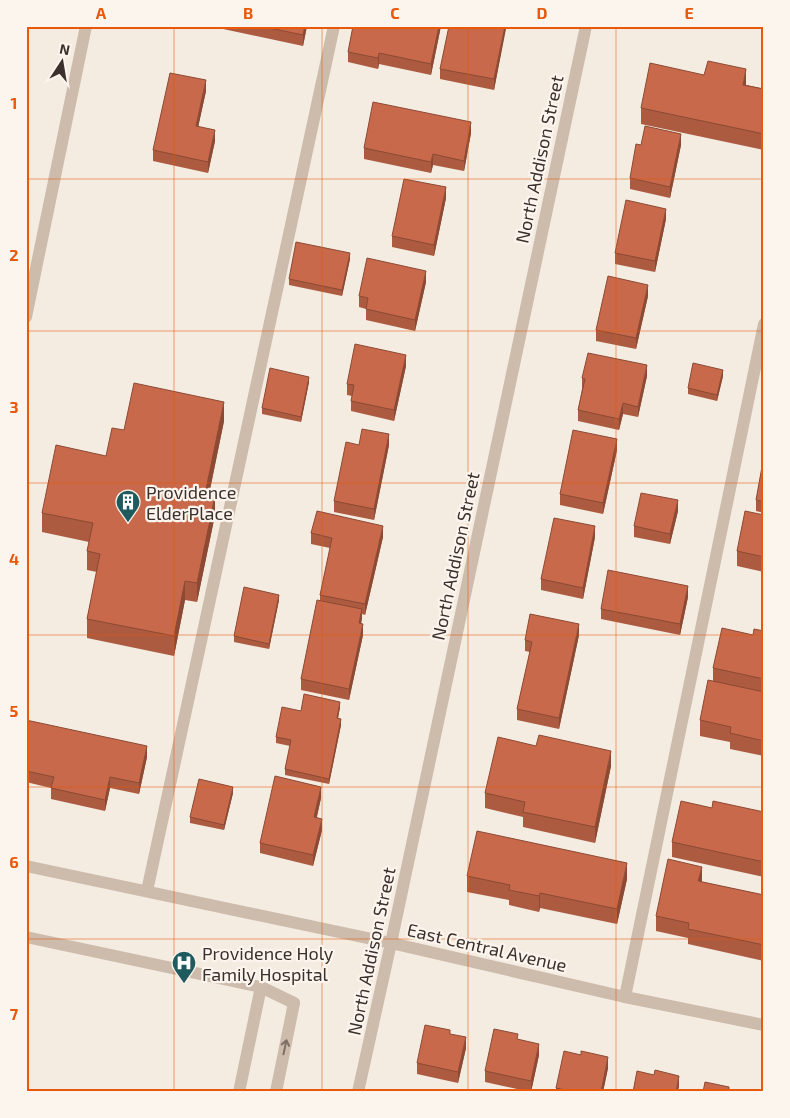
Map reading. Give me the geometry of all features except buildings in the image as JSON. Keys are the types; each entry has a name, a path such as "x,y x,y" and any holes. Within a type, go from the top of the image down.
{"street":[{"path":"26,317 86,26"},
{"path":"147,891 334,26"},
{"name":"North Addison Street","path":"358,1092 586,26"},
{"path":"625,997 764,324"},
{"name":"East Central Avenue","path":"26,866 391,943 625,997 764,1025"},
{"path":"26,937 261,987 294,1003 276,1092"},
{"path":"239,1092 261,987"}],"place":[{"name":"Providence ElderPlace","path":"128,523"},
{"name":"Providence Holy Family Hospital","path":"184,984"}]}
